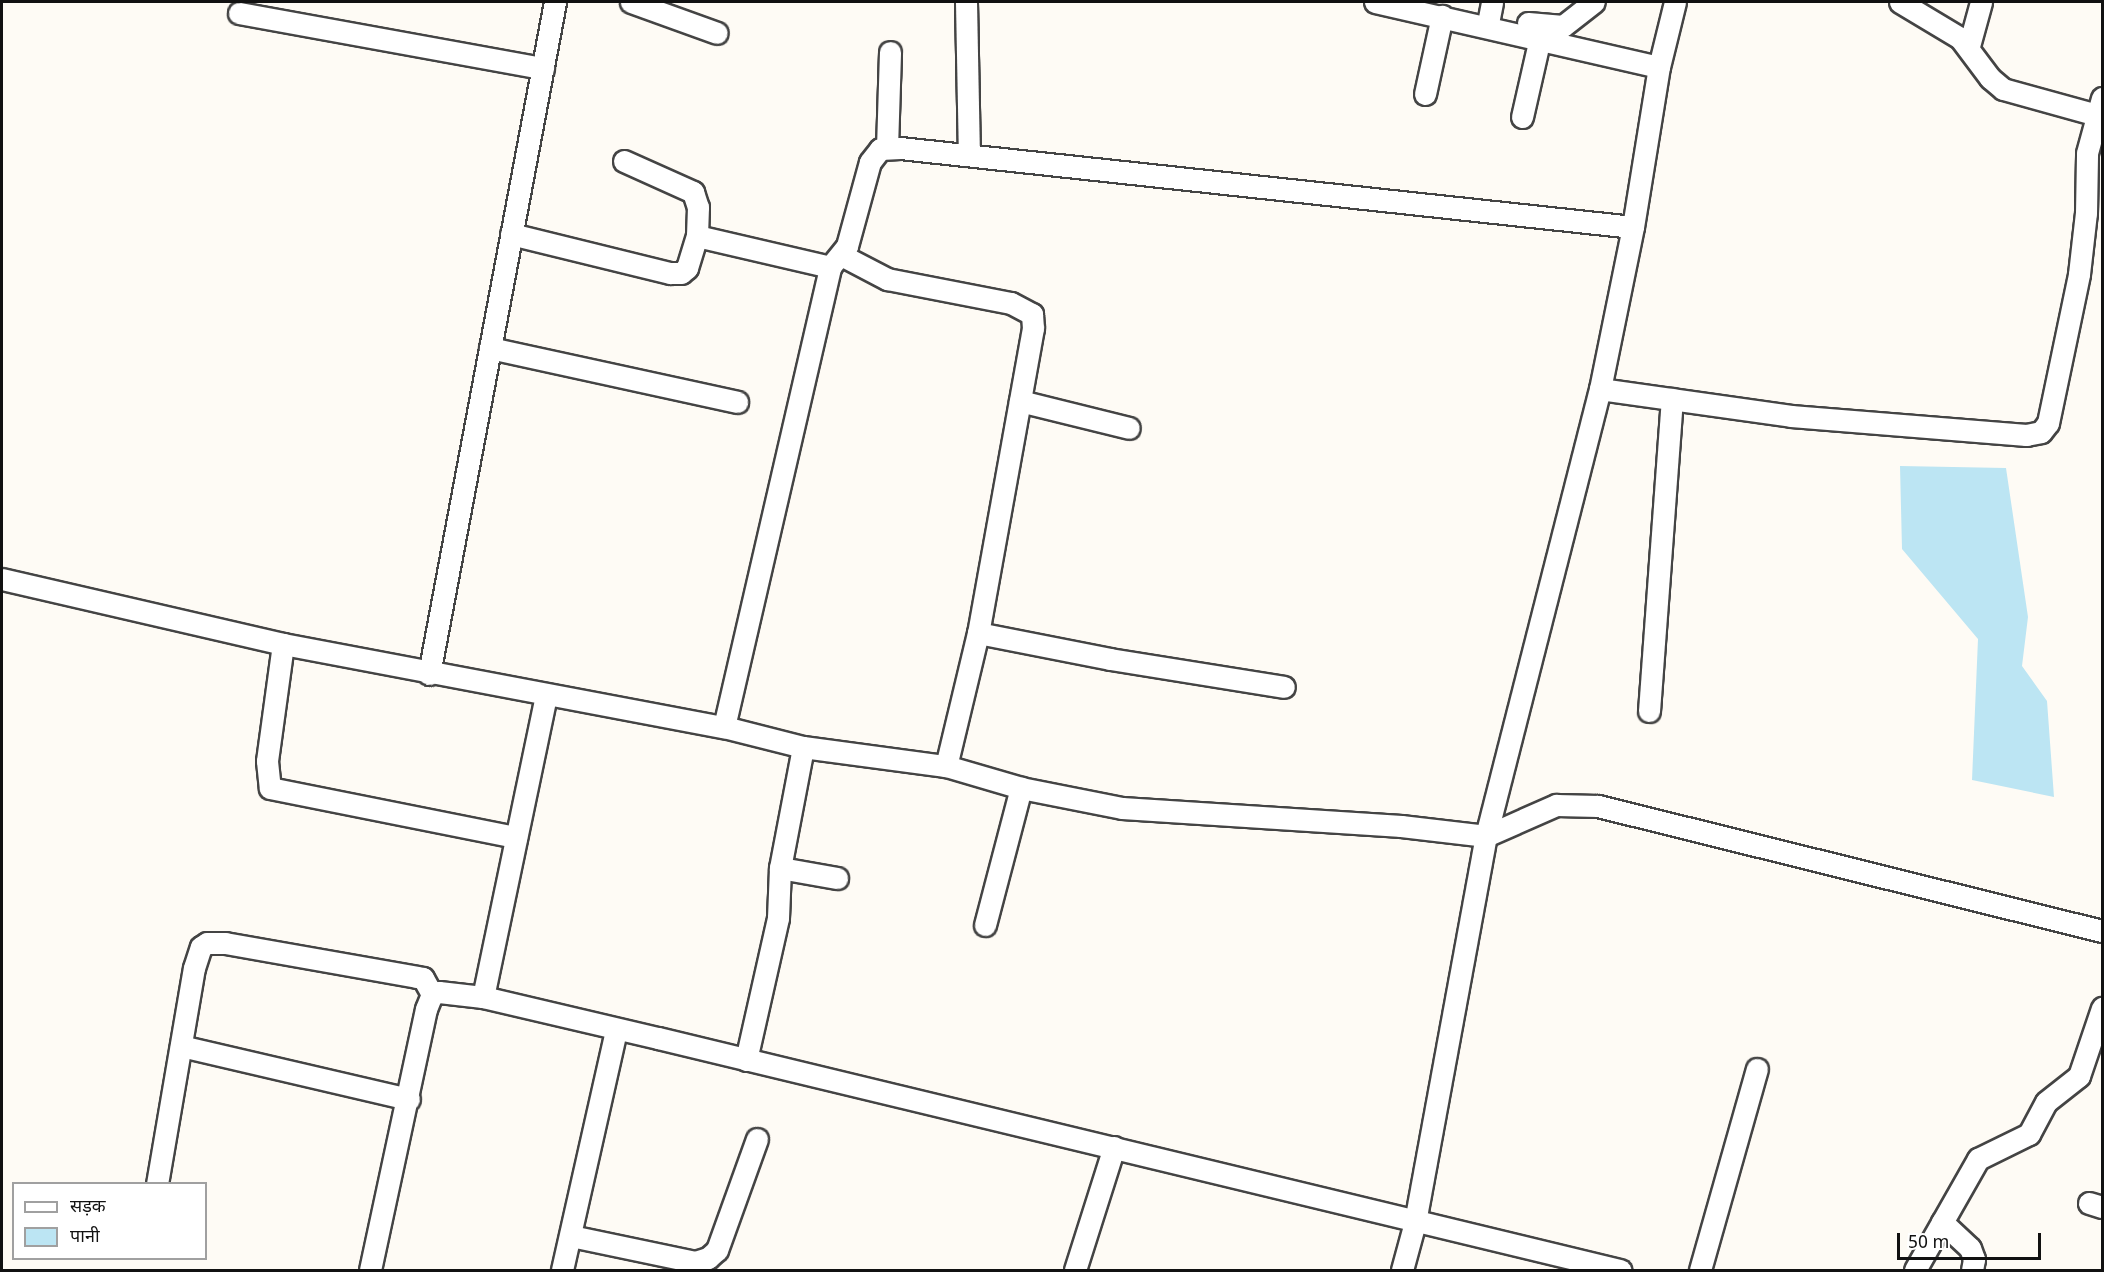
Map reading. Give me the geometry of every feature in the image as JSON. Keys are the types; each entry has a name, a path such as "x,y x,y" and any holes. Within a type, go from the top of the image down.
{"street":[{"path":"429,674 555,2"},
{"path":"631,2 717,33"},
{"path":"966,2 969,155"},
{"path":"1384,4 1491,10 1563,26 1594,2"},
{"path":"1402,1270 1415,1222 1486,836 1600,389 1633,227 1659,67 1675,2"},
{"path":"1600,389 1791,416 2026,435 2041,432 2048,423 2079,274 2086,213 2087,153 2100,106 2003,89 1990,78 1969,46 1900,2"},
{"path":"1969,46 1981,2"},
{"path":"1438,8 1540,38 1659,67"},
{"path":"1425,94 1438,8"},
{"path":"239,13 543,68"},
{"path":"1522,117 1540,38"},
{"path":"887,148 890,52"},
{"path":"724,727 836,262 875,153 887,148 969,155 1633,227"},
{"path":"511,234 670,273 681,273 687,268 698,236 698,207 693,192 624,161"},
{"path":"698,236 836,262 887,279 1011,303 1032,314 1020,400 978,633 946,766"},
{"path":"490,348 736,402"},
{"path":"1649,711 1672,399"},
{"path":"1020,400 1129,428"},
{"path":"2,579 283,644 429,674 724,727 803,747 946,766 1021,788 1122,808 1401,826 1486,836 1556,805 1598,806 2103,931"},
{"path":"978,633 1110,659 1284,687"},
{"path":"283,644 267,761 270,788 516,837"},
{"path":"483,997 546,695"},
{"path":"746,1060 778,918 780,868 803,747"},
{"path":"985,925 1021,788"},
{"path":"780,868 837,878"},
{"path":"158,1182 197,955 207,943 417,976 423,978 432,994"},
{"path":"432,994 439,992 483,997 1620,1270"},
{"path":"370,1270 409,1099 426,1008 432,994"},
{"path":"1915,1270 1978,1158 2029,1134 2046,1102 2079,1076 2103,1008"},
{"path":"562,1270 616,1030"},
{"path":"182,1046 409,1099"},
{"path":"1700,1270 1757,1069"},
{"path":"571,1236 695,1262 708,1258 717,1250 758,1139"},
{"path":"1075,1270 1114,1147"},
{"path":"1942,1222 1970,1248 1974,1259 1972,1270"}],"water":[{"path":"1900,466 2006,468 2028,617 2022,666 2047,701 2054,797 1972,780 1978,639 1902,549"}]}
